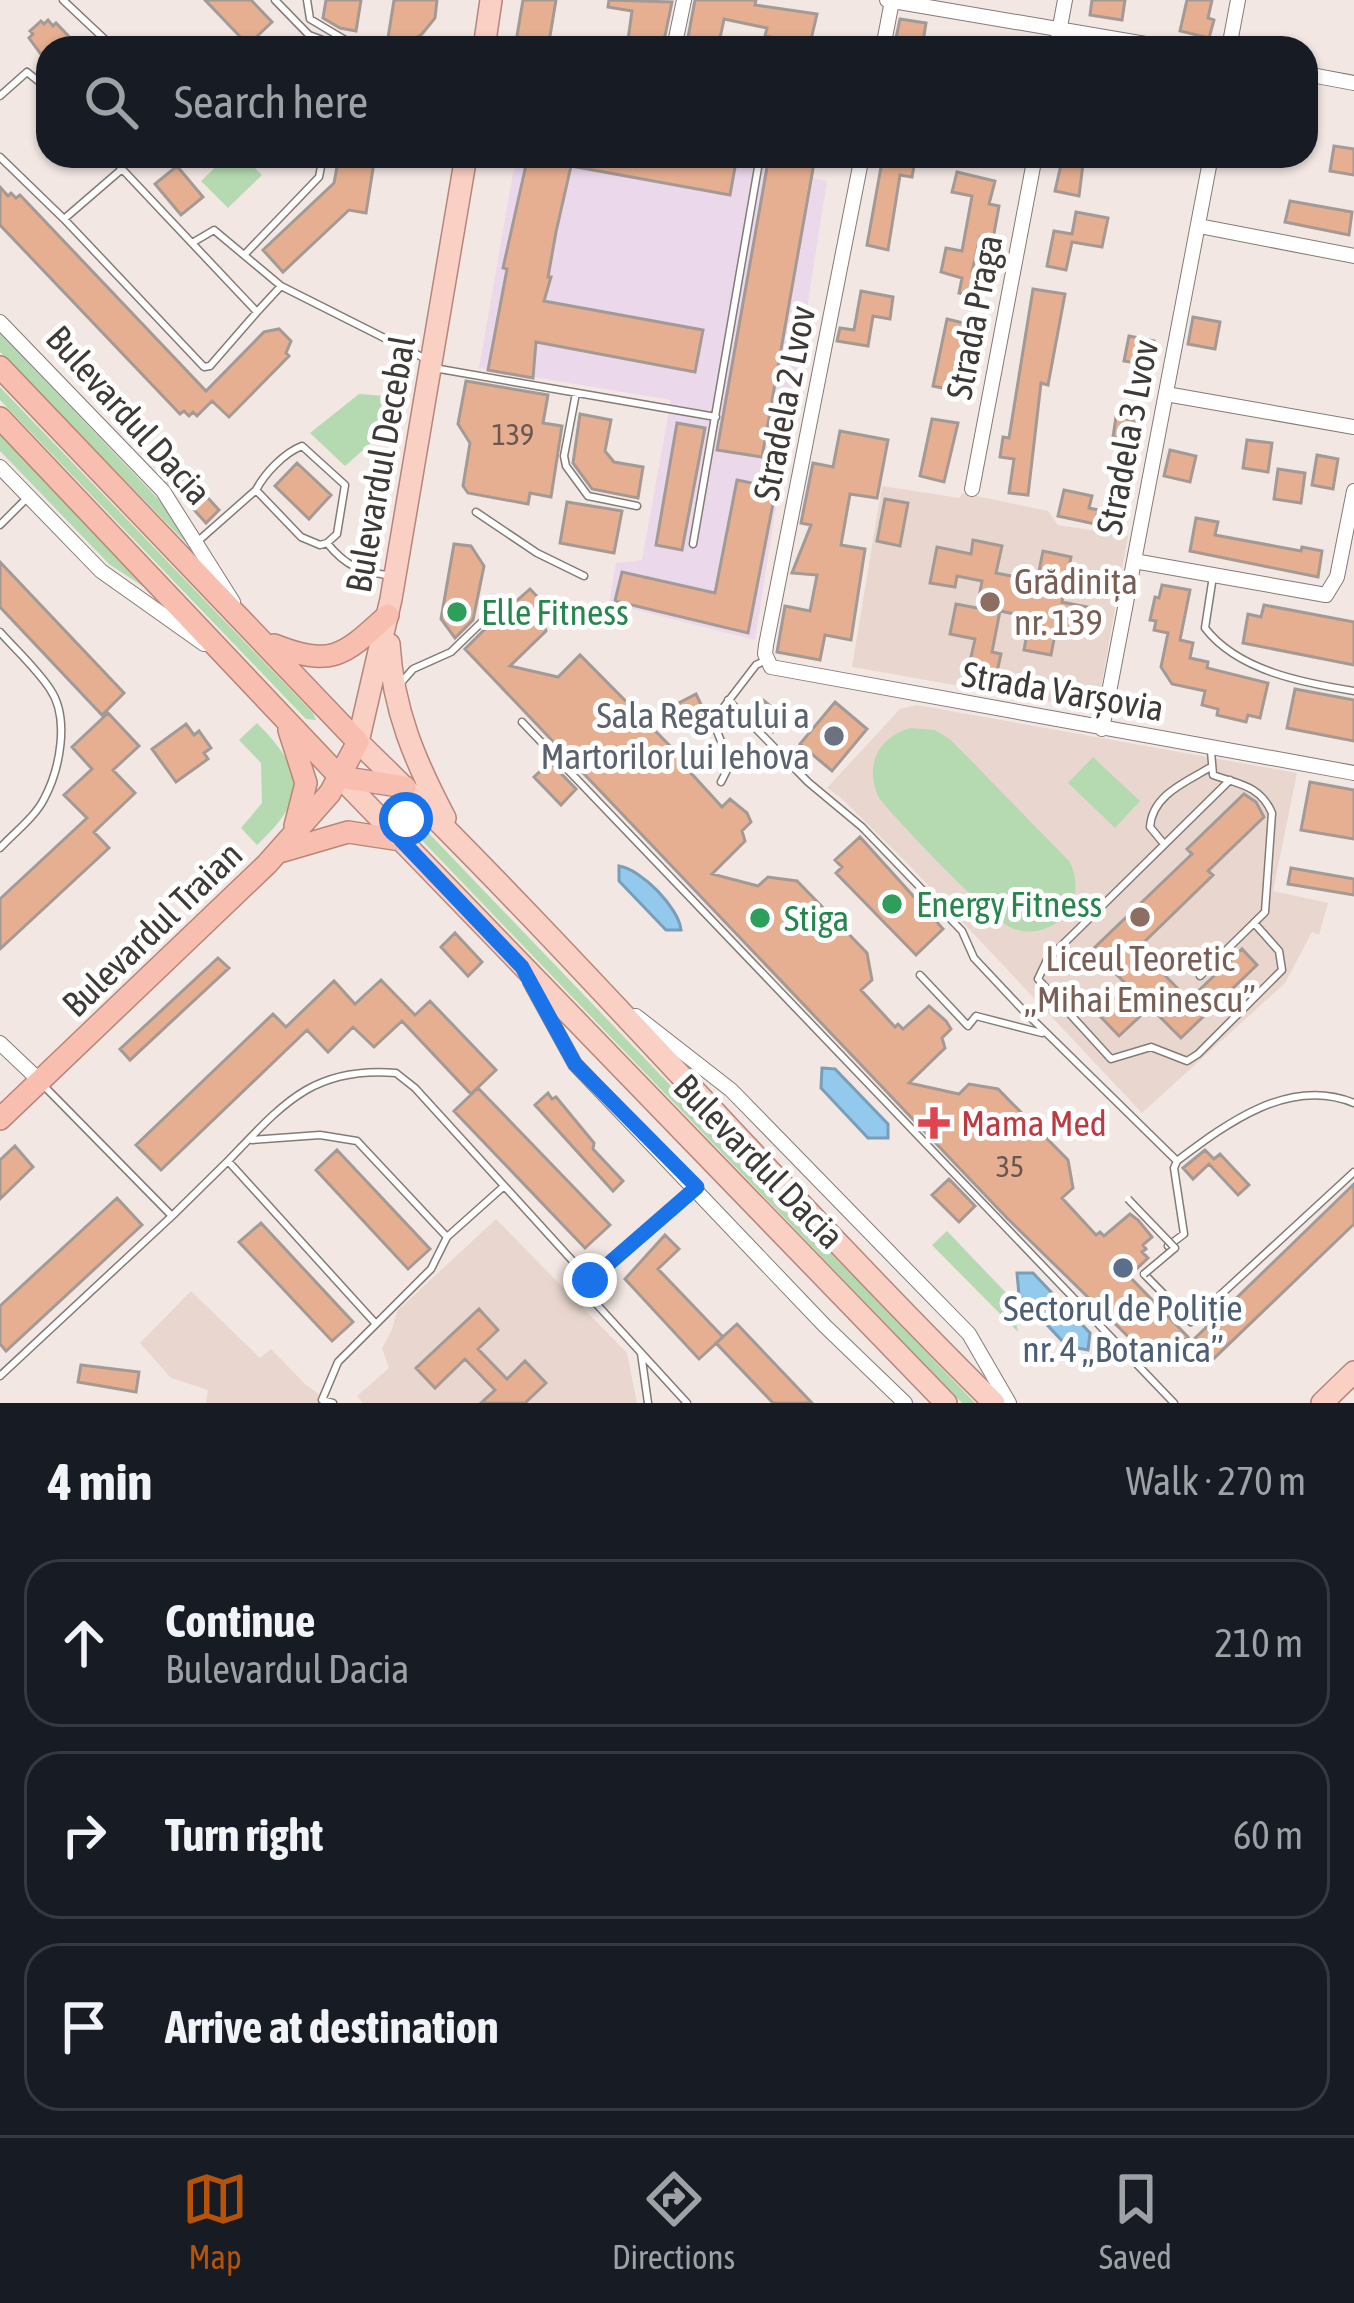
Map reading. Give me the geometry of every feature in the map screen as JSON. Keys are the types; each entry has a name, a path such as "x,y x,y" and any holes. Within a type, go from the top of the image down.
{"highway":[{"name":"Bulevardul Dacia","path":"0,367 358,742"},
{"name":"Bulevardul Dacia","path":"0,418 340,777"},
{"path":"266,642 311,658 334,656 388,615"},
{"path":"284,718 306,783 284,846"},
{"name":"Bulevardul Decebal","path":"340,777 358,742"},
{"path":"340,777 405,787"},
{"name":"Bulevardul Traian","path":"0,1119 284,846 340,777"},
{"path":"284,846 348,832 401,840"}],"main road":[{"path":"486,36 491,0"},
{"name":"Bulevardul Decebal","path":"358,742 388,615 464,168"},
{"path":"388,615 394,690 406,738 454,835"},
{"name":"Bulevardul Dacia","path":"358,742 454,835 605,992 688,1088 994,1403"},
{"name":"Bulevardul Dacia","path":"340,777 946,1403"},
{"path":"401,840 406,819 427,808"},
{"path":"1322,1403 1354,1372"}],"street":[{"path":"676,36 684,0"},
{"path":"1058,36 1065,0"},
{"path":"1231,36 1238,0"},
{"path":"885,36 890,1 1104,36"},
{"path":"1318,76 1354,83"},
{"name":"Stradela 2 Lvov","path":"766,660 860,168"},
{"name":"Strada Praga","path":"972,489 1033,168"},
{"name":"Stradela 3 Lvov","path":"1102,729 1208,168"},
{"path":"1198,226 1354,256"},
{"name":"Bulevardul Dacia","path":"0,322 163,491 242,617"},
{"path":"1166,394 1354,427"},
{"name":"Bulevardul Dacia","path":"0,467 101,571 235,667"},
{"path":"1134,561 1326,596 1337,577 1354,491"},
{"name":"Strada Varșovia","path":"766,660 781,672 1354,773"},
{"name":"Bulevardul Dacia","path":"522,967 575,1064 824,1325 905,1403"},
{"name":"Bulevardul Dacia","path":"605,992 731,1090 969,1334 1010,1403"},
{"path":"0,1043 40,1081"}],"lane":[{"path":"63,0 101,36"},
{"path":"275,0 312,36"},
{"path":"307,0 310,19 339,36"},
{"path":"0,96 27,73 36,80"},
{"path":"0,157 204,367 210,366 281,286"},
{"path":"246,254 319,177 321,168"},
{"path":"693,544 758,168"},
{"path":"64,219 122,169 257,312"},
{"path":"192,243 214,230 281,286 431,364 716,417"},
{"path":"576,393 566,466 589,496 637,506"},
{"path":"197,542 256,490 261,479 292,450 306,448 345,484 337,534 320,545 302,536 256,490"},
{"path":"0,525 28,497"},
{"path":"476,512 537,554 584,576"},
{"path":"327,543 354,570 395,576"},
{"path":"1213,576 1205,628 1229,652 1272,672 1354,692"},
{"path":"394,690 413,669 451,652 485,619"},
{"path":"0,632 51,689 60,736 54,774 43,802 0,848"},
{"path":"721,782 730,764 713,721 756,665 766,660"},
{"path":"390,661 413,669"},
{"path":"728,700 808,782 862,826 962,931 974,958 1178,1161"},
{"path":"522,722 1174,1403"},
{"path":"1200,976 1256,924 1266,908 1272,808 1246,783 1216,777 1210,767 1211,746"},
{"path":"1164,844 1150,826 1154,808 1182,782 1210,767"},
{"path":"1230,780 1047,960 1039,974 1041,986 1112,1059 1144,1047 1180,1060 1198,1054 1282,970 1279,951 1256,924"},
{"path":"920,975 968,1026 976,1016 1046,1034"},
{"path":"0,1376 312,1084 337,1077 396,1073 415,1088 590,1280 590,1297 687,1403"},
{"path":"40,1081 172,1216"},
{"path":"1168,1246 1184,1234 1174,1168 1224,1125 1267,1104 1315,1096 1354,1103"},
{"path":"248,1140 320,1135 357,1141 447,1238"},
{"path":"228,1161 376,1324"},
{"path":"1129,1199 1175,1247 1144,1274 1191,1322 1354,1172"},
{"path":"333,1403 322,1400 338,1362 431,1269 447,1238 502,1187"},
{"path":"590,1280 697,1187"},
{"path":"641,1353 648,1403"},
{"path":"668,1403 678,1394"}],"shaded area":[{"path":"514,168 767,168 827,181 755,640 609,603 616,563 642,560 671,400 479,368"},
{"name":"Grădinița nr. 139","path":"882,486 960,498 962,493 1048,511 1058,525 1128,536 1097,710 852,667"},
{"name":"Liceul Teoretic „Mihai Eminescu”","path":"917,705 1297,773 1273,891 1328,903 1319,935 1312,932 1285,983 1142,1113 906,862 827,788 900,709"},
{"path":"496,1219 627,1353 637,1403 363,1403 357,1396 389,1368 382,1348 397,1311"},
{"path":"191,1291 260,1358 271,1349 331,1403 206,1403 208,1390 171,1378 140,1343"}],"green space":[{"path":"215,168 255,168 262,175 228,208 201,181"},
{"path":"0,333 161,502 188,545 0,352"},
{"path":"0,387 316,720 306,719 0,400"},
{"path":"359,394 386,396 381,434 345,466 310,433"},
{"path":"0,434 147,589 109,564 0,451"},
{"path":"257,723 284,756 294,785 285,813 257,845 241,828 262,803 261,763 239,740"},
{"path":"910,728 935,730 951,740 1070,862 1074,896 1060,920 1048,928 1028,931 1003,922 879,798 873,775 876,755 889,739"},
{"path":"1093,757 1140,801 1115,828 1068,783"},
{"path":"417,823 975,1403 962,1403 411,829"},
{"path":"947,1231 1011,1298 1018,1332 932,1245"}],"water":[{"path":"619,866 658,891 674,911 681,930 666,930 619,881"},
{"path":"822,1068 835,1069 888,1124 888,1138 868,1138 821,1088"},
{"path":"1017,1273 1033,1273 1090,1333 1088,1350 1067,1346 1019,1295"}],"building":[{"path":"205,0 251,0 272,22 257,36 239,36"},
{"path":"326,0 361,0 356,31 323,18"},
{"path":"394,0 437,0 435,18 422,34 388,36"},
{"path":"523,0 556,0 550,36 517,36"},
{"path":"609,0 672,2 665,36 629,36 632,11 608,7"},
{"path":"695,0 756,0 755,5 817,14 812,36 765,36 767,28 724,19 720,36 688,36"},
{"path":"1092,0 1125,0 1122,20 1090,15"},
{"path":"1187,0 1212,0 1210,36 1180,31"},
{"path":"900,19 926,23 924,36 896,36"},
{"path":"48,20 53,26 56,23 68,36 36,36 36,48 30,31 41,21"},
{"path":"1334,146 1354,149 1354,175 1330,171"},
{"path":"179,168 203,197 181,215 155,184"},
{"path":"337,168 373,168 366,213 349,210 283,272 263,250 334,183"},
{"path":"525,168 571,168 544,301 703,330 695,372 536,342 533,378 488,370 507,269 503,268"},
{"path":"582,168 735,168 730,195"},
{"path":"767,168 813,168 762,457 717,450"},
{"path":"881,168 914,168 912,177 900,175 888,250 867,245"},
{"path":"1060,168 1082,168 1079,196 1055,191"},
{"path":"957,172 995,181 989,204 999,206 993,239 980,237 972,272 986,274 981,297 959,293 962,278 941,272 946,248 962,251 972,196 952,192"},
{"path":"0,187 8,196 20,195 206,391 264,332 279,329 291,341 289,356 229,417 212,401 197,416 180,414 0,225"},
{"path":"1290,201 1352,212 1349,235 1285,222"},
{"path":"1076,212 1108,218 1102,247 1072,242 1066,270 1047,266 1054,231 1072,234"},
{"path":"1033,289 1065,294 1048,385 1041,383 1028,495 1009,493 1014,459 1000,457 1003,437 1009,438"},
{"path":"861,291 893,297 890,319 873,316 868,346 837,341 840,328 854,330"},
{"path":"1193,317 1220,322 1215,349 1188,344"},
{"path":"947,319 976,326 962,392 933,386"},
{"path":"1129,336 1154,341 1149,365 1124,361"},
{"path":"466,381 548,395 543,423 562,426 551,497 530,493 528,504 468,493 463,486 470,443 458,424"},
{"path":"580,414 611,420 605,451 614,462 643,467 638,498 592,489 573,463"},
{"path":"1116,417 1140,421 1137,441 1113,437"},
{"path":"932,419 958,423 944,482 920,476"},
{"path":"677,423 705,428 682,550 656,545"},
{"path":"840,431 888,440 877,498 850,494 841,545 865,549 851,640 825,635 820,660 777,652 785,606 810,611 817,575 792,573 811,525 801,523 813,463 833,467"},
{"path":"1247,440 1272,443 1268,472 1243,468"},
{"path":"1170,450 1196,456 1190,482 1164,476"},
{"path":"1317,455 1338,459 1333,489 1312,485"},
{"path":"174,461 219,510 206,523 161,473"},
{"path":"297,463 331,495 309,519 275,486"},
{"path":"1278,469 1305,473 1301,503 1274,499"},
{"path":"737,480 776,488 748,633 615,601 622,572 715,593"},
{"path":"1064,490 1092,496 1089,508 1098,510 1095,524 1058,516"},
{"path":"885,499 908,503 900,546 877,541"},
{"path":"567,502 622,511 614,553 560,543"},
{"path":"1196,518 1218,522 1215,535 1322,551 1318,577 1190,551"},
{"path":"973,540 1002,546 996,573 1037,581 1043,551 1071,557 1062,602 1097,609 1092,636 1056,629 1051,655 1024,650 1030,617 1000,611 992,652 1001,654 995,681 967,675 975,639 950,634 956,604 977,608 982,581 957,576 955,587 930,583 937,547 971,554"},
{"path":"454,544 471,546 484,566 473,620 455,638 441,619"},
{"path":"0,562 124,693 102,715 0,607"},
{"path":"1162,585 1190,590 1180,640 1193,643 1190,658 1208,662 1207,668 1268,683 1260,718 1248,715 1246,722 1217,715 1218,709 1202,705 1205,691 1172,684 1161,667 1168,633 1154,630 1156,621 1150,620"},
{"path":"530,589 552,612 543,620 546,631 510,666 558,677 580,655 683,759 680,761 722,807 730,799 747,813 751,822 742,831 745,841 712,874 758,886 768,877 797,881 867,953 872,980 861,990 895,1027 898,1024 903,1029 929,1006 946,1021 951,1029 942,1038 945,1048 909,1083 959,1094 969,1084 998,1089 1068,1160 1073,1188 1062,1198 1096,1235 1104,1236 1130,1214 1138,1220 1152,1237 1143,1245 1148,1258 1129,1276 1188,1337 1170,1355 1146,1354 1007,1218 465,649 490,624 491,615 500,607 504,612"},
{"path":"1264,605 1354,622 1354,665 1243,643 1248,614 1261,617"},
{"path":"1295,689 1354,700 1354,741 1287,728"},
{"path":"696,694 707,717 690,729 677,704"},
{"path":"763,700 785,718 773,732 751,713"},
{"name":"Sala Regatului a Martorilor lui Iehova","path":"835,702 867,729 832,771 800,744"},
{"path":"108,713 139,746 113,770 135,793 94,832 109,848 0,949 0,899 87,818 64,795 92,769 72,747"},
{"path":"186,724 194,735 199,731 211,748 204,753 208,759 176,782 152,749"},
{"path":"550,762 576,789 561,805 534,777"},
{"path":"1310,782 1354,790 1354,839 1301,830"},
{"path":"1244,794 1256,802 1264,817 1138,948 1189,1000 1242,949 1257,965 1181,1038 1150,1007 1119,1036 1098,1014 1128,986 1092,950 1192,854 1187,849"},
{"path":"860,837 943,929 916,955 836,873 842,867 835,860"},
{"path":"1291,868 1354,879 1354,895 1288,884"},
{"path":"455,933 482,962 468,976 441,947"},
{"path":"218,958 229,968 130,1060 120,1049"},
{"path":"381,980 415,1015 430,1001 496,1070 471,1094 402,1021 374,1047 353,1027 328,1052 307,1030 161,1170 136,1145 273,1014 286,1027 334,981 355,1004"},
{"path":"478,1088 610,1225 585,1248 454,1111"},
{"path":"548,1093 623,1181 613,1191 535,1105"},
{"path":"15,1146 33,1167 0,1199 0,1160"},
{"path":"337,1150 430,1249 408,1269 316,1170"},
{"path":"1205,1150 1214,1159 1220,1154 1249,1185 1238,1195 1209,1164 1193,1179 1183,1168"},
{"path":"949,1179 975,1206 959,1222 932,1195"},
{"path":"1354,1184 1354,1224 1207,1365 1188,1345"},
{"path":"117,1198 142,1225 6,1351 0,1344 0,1306"},
{"path":"261,1223 353,1322 332,1341 239,1242"},
{"path":"665,1235 679,1249 658,1269 723,1337 699,1359 625,1279"},
{"path":"479,1309 498,1330 478,1349 507,1379 525,1361 546,1383 525,1403 481,1403 495,1390 465,1359 435,1388 416,1368"},
{"path":"737,1324 812,1403 773,1403 716,1343"},
{"path":"81,1365 139,1372 136,1392 78,1382"}],"place":[{"name":"Grădinița nr. 139","path":"990,602"},
{"name":"Elle Fitness","path":"457,612"},
{"name":"Sala Regatului a Martorilor lui Iehova","path":"834,736"},
{"name":"Energy Fitness","path":"892,904"},
{"name":"Liceul Teoretic „Mihai Eminescu”","path":"1140,917"},
{"name":"Stiga","path":"760,918"},
{"name":"Mama Med","path":"934,1123"},
{"name":"Sectorul de Poliție nr. 4 „Botanica”","path":"1123,1268"}],"route":[{"path":"406,819 401,840 522,967 575,1064 697,1187 590,1280"}]}
